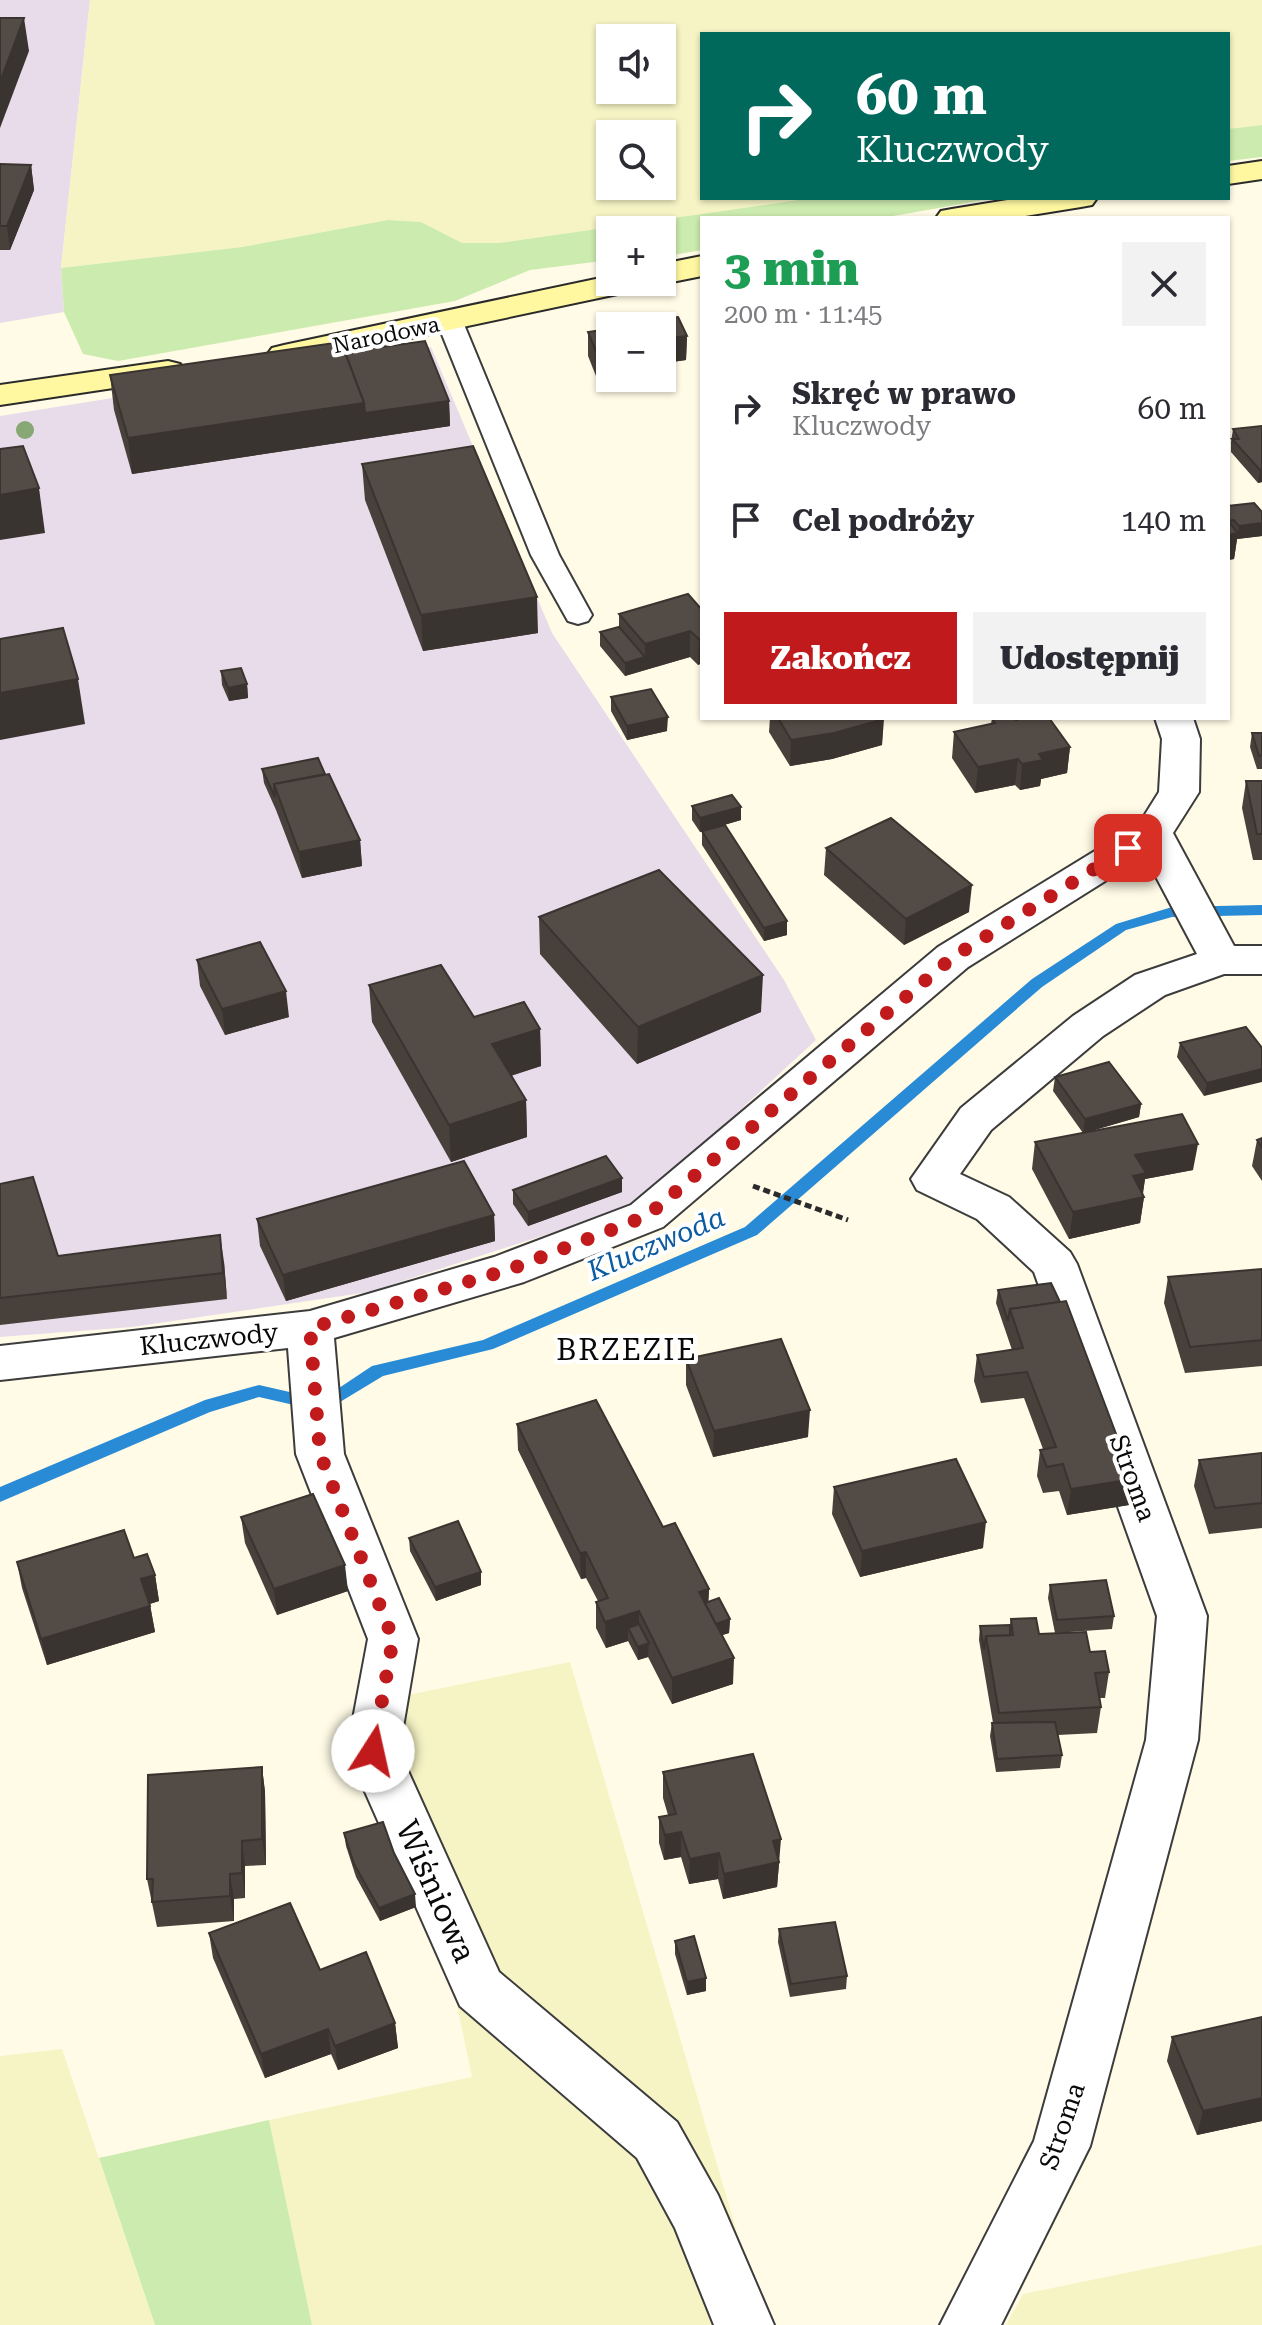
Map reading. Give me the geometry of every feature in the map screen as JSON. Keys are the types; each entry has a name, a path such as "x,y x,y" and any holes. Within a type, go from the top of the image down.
{"street":[{"path":"1230,175 1262,170"},
{"path":"965,216 1068,200"},
{"path":"676,271 700,266"},
{"name":"Narodowa","path":"255,359 317,350 596,289"},
{"path":"0,395 192,368"},
{"name":"Kluczwody","path":"0,1363 312,1345 647,1216 953,957 1162,849 1179,792 1181,739 1175,720"},
{"name":"Stroma","path":"970,2325 1061,2146 1172,1740 1182,1616 1054,1264 993,1208 933,1179 976,1119 1088,1026 1150,985 1231,953 1162,849"},
{"name":"Wiśniowa","path":"312,1345 320,1454 393,1639 373,1751 479,1989 657,2140 698,2214 744,2325"}],"lane":[{"path":"450,322 545,555 578,615"}],"path":[{"path":"703,1168 848,1220"}],"shaded area":[{"path":"0,0 90,0 61,268 64,312 0,323"},
{"path":"90,0 1262,0 1262,125 1230,129 1230,32 700,32 700,200 798,200 676,218 596,216 596,229 499,243 462,243 421,222 388,220 242,247 61,268"},
{"path":"431,347 552,633 784,980 816,1040 637,1205 369,1292 132,1327 0,1337 0,416"},
{"path":"570,1662 764,2325 312,2325 269,2120 472,2077 393,1698"},
{"path":"62,2049 155,2325 0,2325 0,2056"},
{"path":"1262,2245 1262,2325 1006,2325 1023,2294"}],"green space":[{"path":"1262,125 1262,157 1230,161 1230,129"},
{"path":"798,200 984,200 893,216 700,216 700,250 676,255 676,218"},
{"path":"388,220 421,222 462,243 499,243 596,229 596,262 530,270 455,301 118,361 83,354 64,312 61,268 242,247"},
{"path":"269,2120 312,2325 155,2325 99,2158"}],"building":[{"path":"0,18 24,18 0,82"},
{"path":"0,164 31,165 7,226 0,226"},
{"path":"678,317 687,336 676,337"},
{"path":"596,331 596,351 588,332"},
{"path":"425,341 449,401 365,413 345,352"},
{"path":"341,342 364,403 128,438 110,375"},
{"path":"1262,426 1260,470 1232,439 1239,439 1233,429"},
{"path":"23,446 39,488 0,495 0,449"},
{"path":"473,446 537,597 421,615 362,464"},
{"path":"1254,503 1262,512 1262,523 1239,526 1234,520 1230,521 1230,506"},
{"path":"1230,523 1238,533 1230,535"},
{"path":"688,594 700,608 700,639 690,631 645,644 619,614"},
{"path":"619,627 645,657 625,663 600,632"},
{"path":"63,628 78,679 0,693 0,639"},
{"path":"241,668 247,684 228,688 221,671"},
{"path":"651,689 668,717 627,726 611,697"},
{"path":"779,720 880,720 834,733 791,740"},
{"path":"993,720 1050,720 1070,747 1039,754 1043,760 1022,764 1018,759 978,767 954,732 995,723"},
{"path":"1252,733 1262,733 1262,755 1259,756"},
{"path":"318,758 325,774 274,784 275,797 262,769"},
{"path":"329,774 360,840 299,852 274,784"},
{"path":"1246,781 1262,781 1262,834 1257,834"},
{"path":"732,795 741,807 700,818 692,806"},
{"path":"891,818 972,885 906,919 826,848"},
{"path":"725,825 787,921 764,928 702,831"},
{"path":"659,870 763,975 638,1027 539,917"},
{"path":"260,942 286,991 222,1009 197,960"},
{"path":"441,965 474,1017 524,1002 540,1029 492,1044 526,1100 449,1125 369,985"},
{"path":"1246,1027 1262,1048 1262,1069 1207,1083 1180,1043"},
{"path":"1109,1062 1141,1104 1085,1119 1055,1077"},
{"path":"1182,1114 1198,1144 1135,1155 1146,1173 1133,1176 1144,1197 1073,1212 1035,1142"},
{"path":"606,1156 622,1178 528,1212 513,1190"},
{"path":"464,1161 494,1215 283,1275 257,1219"},
{"path":"33,1177 58,1256 220,1235 223,1273 0,1298 0,1184"},
{"path":"1262,1269 1262,1340 1190,1347 1168,1277"},
{"path":"1051,1283 1060,1302 1010,1309 1008,1321 998,1290"},
{"path":"1066,1301 1133,1479 1071,1489 1063,1464 1047,1467 1040,1450 1056,1447 1027,1372 984,1377 977,1355 1023,1348 1010,1309"},
{"path":"781,1339 810,1410 714,1431 686,1359"},
{"path":"596,1400 663,1527 675,1523 709,1589 699,1592 734,1658 672,1678 639,1611 605,1622 596,1602 608,1598 586,1552 580,1553 517,1424"},
{"path":"1262,1453 1262,1503 1215,1508 1199,1460"},
{"path":"956,1459 986,1522 862,1551 834,1487"},
{"path":"313,1494 345,1565 274,1589 241,1517"},
{"path":"458,1521 481,1572 435,1587 409,1538"},
{"path":"124,1530 134,1558 147,1554 155,1575 141,1579 150,1606 41,1639 17,1562"},
{"path":"1106,1580 1114,1616 1057,1620 1050,1585"},
{"path":"719,1598 730,1619 716,1624 705,1603"},
{"path":"1036,1618 1039,1634 1086,1632 1090,1652 1105,1651 1109,1672 1095,1673 1101,1707 999,1713 986,1636 1013,1635 1011,1619"},
{"path":"639,1624 649,1643 638,1647 628,1628"},
{"path":"1010,1625 1010,1635 986,1636 984,1649 980,1626"},
{"path":"1055,1722 1062,1755 997,1759 992,1723"},
{"path":"753,1754 781,1839 773,1841 779,1862 724,1874 719,1853 690,1859 681,1832 665,1835 659,1817 676,1814 663,1772"},
{"path":"262,1767 262,1839 242,1841 242,1873 230,1874 230,1896 152,1902 153,1879 147,1879 148,1775"},
{"path":"383,1822 394,1853 415,1894 379,1908 354,1864 344,1833"},
{"path":"290,1903 320,1970 366,1952 395,2023 335,2046 328,2029 261,2054 209,1933"},
{"path":"835,1922 847,1976 791,1984 779,1929"},
{"path":"694,1936 706,1978 687,1982 675,1941"},
{"path":"1262,2017 1262,2098 1203,2111 1172,2037"}],"waterway":[{"name":"Kluczwoda","path":"0,1495 205,1407 259,1391 294,1399 340,1396 378,1371 487,1345 751,1231 1037,983 1121,927 1172,912 1262,910"}],"district":[{"name":"BRZEZIE","path":"627,1349"}],"route":[{"path":"373,1751 393,1639 320,1454 319,1410 310,1328 508,1270 647,1216 953,957 1128,848"}]}
